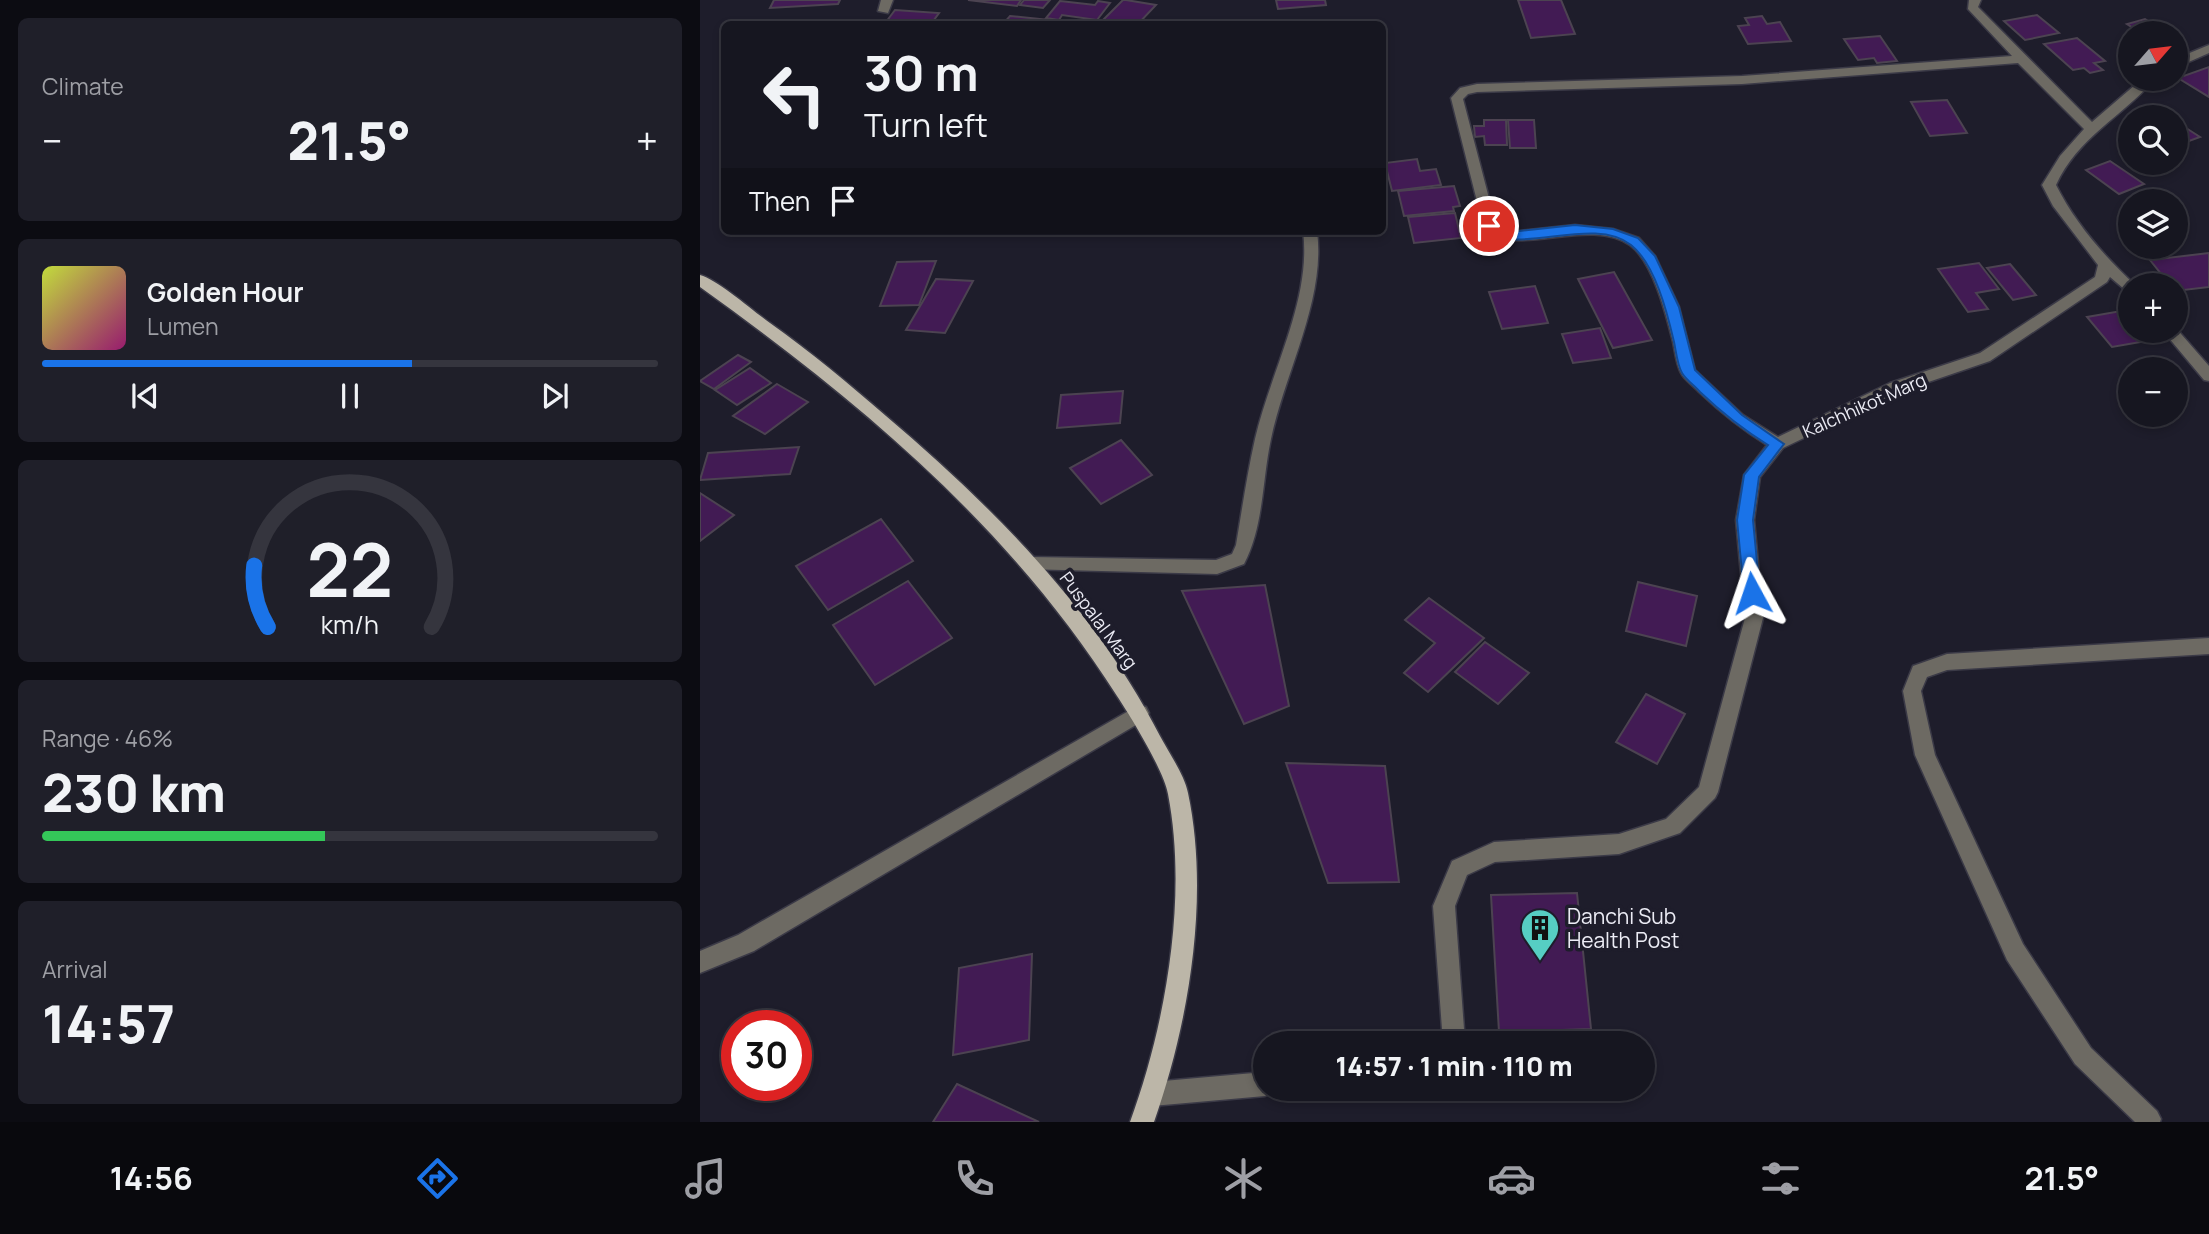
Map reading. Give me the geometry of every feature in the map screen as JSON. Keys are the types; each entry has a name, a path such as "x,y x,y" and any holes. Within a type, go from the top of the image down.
{"main road":[{"name":"Puspalal Marg","path":"700,280 806,356 948,478 1030,564 1101,654 1139,713 1178,791 1188,886 1180,971 1152,1094 1142,1122"}],"street":[{"path":"1975,0 1972,7 2092,130"},
{"path":"2188,58 2209,49"},
{"path":"1777,444 1737,419 1688,372 1672,307 1648,256 1634,241 1613,233 1575,229 1510,236 1496,233 1489,226 1482,187 1457,98 1464,91 1477,88 1742,80 2021,59"},
{"path":"2118,277 2105,265 2057,203 2049,185 2052,174 2115,106 2134,91"},
{"path":"1030,564 1217,567 1238,559 1245,545 1263,438 1306,294 1313,254 1311,235"},
{"name":"Kalchhikot Marg","path":"1452,1031 1444,906 1459,868 1494,852 1619,844 1673,826 1708,792 1754,618 1745,520 1752,475 1777,444 1896,387 1984,357 2102,279 2105,265"},
{"path":"2180,343 2209,376"},
{"path":"2149,1119 2083,1056 2015,952 1925,755 1912,691 1920,672 1947,662 2209,646"},
{"path":"700,962 746,943 1139,713"},
{"path":"1152,1094 1253,1085"}],"building":[{"path":"774,0 840,0 838,4 770,8"},
{"path":"968,0 1021,0 1017,6"},
{"path":"1024,0 1050,0 1043,8 1020,5"},
{"path":"1123,0 1156,5 1141,21 1102,21"},
{"path":"1276,0 1325,0 1326,5 1278,9"},
{"path":"1518,0 1561,0 1575,34 1531,38"},
{"path":"1060,1 1095,5 1098,1 1110,3 1097,20 1062,15 1059,20 1046,18"},
{"path":"895,10 939,13 933,21 887,21"},
{"path":"2037,15 2059,33 2025,40 2004,21"},
{"path":"1010,16 1050,20 1049,21 1006,21"},
{"path":"1762,16 1767,24 1780,22 1791,41 1748,44 1738,26 1749,25 1745,18"},
{"path":"1880,36 1897,61 1877,63 1874,58 1858,60 1844,39"},
{"path":"2077,38 2105,61 2094,63 2103,70 2090,73 2084,68 2073,70 2044,44"},
{"path":"2209,67 2209,97 2188,84 2188,74"},
{"path":"1947,100 1967,133 1930,136 1911,102"},
{"path":"1484,120 1506,120 1507,145 1485,145 1484,136 1475,137 1474,126 1484,126"},
{"path":"1508,120 1534,120 1536,148 1510,148"},
{"path":"2188,129 2200,137 2188,141"},
{"path":"1417,159 1420,171 1436,169 1441,185 1392,191 1386,163"},
{"path":"2110,161 2118,166 2118,175 2131,175 2144,184 2132,189 2118,189 2118,193 2086,170"},
{"path":"1454,186 1460,206 1453,207 1454,211 1404,216 1398,191"},
{"path":"1455,213 1461,238 1414,243 1408,217"},
{"path":"2209,253 2209,287 2188,289 2188,273 2160,273 2150,260 2188,259 2188,255"},
{"path":"936,261 919,305 880,306 897,262"},
{"path":"1979,263 1999,289 1976,293 1988,309 1968,312 1938,269"},
{"path":"2010,264 2036,295 2013,300 1987,268"},
{"path":"1614,272 1652,340 1613,348 1578,279"},
{"path":"936,279 973,281 945,333 906,330"},
{"path":"1535,286 1548,323 1502,329 1489,292"},
{"path":"2118,312 2118,343 2135,343 2112,347 2087,317"},
{"path":"1600,328 1611,358 1573,363 1562,334"},
{"path":"738,355 751,362 714,389 700,381"},
{"path":"750,368 771,383 737,405 715,390"},
{"path":"777,384 808,402 765,434 733,416"},
{"path":"1123,391 1120,423 1057,428 1061,395"},
{"path":"1121,440 1152,475 1101,504 1070,468"},
{"path":"799,447 790,474 700,480 708,453"},
{"path":"700,493 734,515 700,541"},
{"path":"881,519 913,561 828,610 796,566"},
{"path":"908,581 952,638 875,685 833,625"},
{"path":"1638,582 1697,596 1686,646 1626,631"},
{"path":"1265,585 1289,706 1244,724 1182,591"},
{"path":"1429,598 1484,638 1428,692 1404,673 1435,643 1405,620"},
{"path":"1485,642 1529,673 1498,704 1455,672"},
{"path":"1646,694 1685,714 1657,764 1616,742"},
{"path":"1286,763 1385,766 1399,882 1328,883"},
{"name":"Danchi Sub Health Post","path":"1577,893 1591,1029 1499,1031 1491,895"},
{"path":"1032,954 1029,1040 953,1055 959,968"},
{"path":"957,1084 1039,1122 933,1122"}],"place":[{"name":"Danchi Sub Health Post","path":"1540,962"}],"route":[{"path":"1489,226 1496,233 1510,236 1575,229 1613,233 1634,241 1648,256 1672,307 1688,372 1737,419 1777,444 1752,475 1745,520 1752,593"}]}
